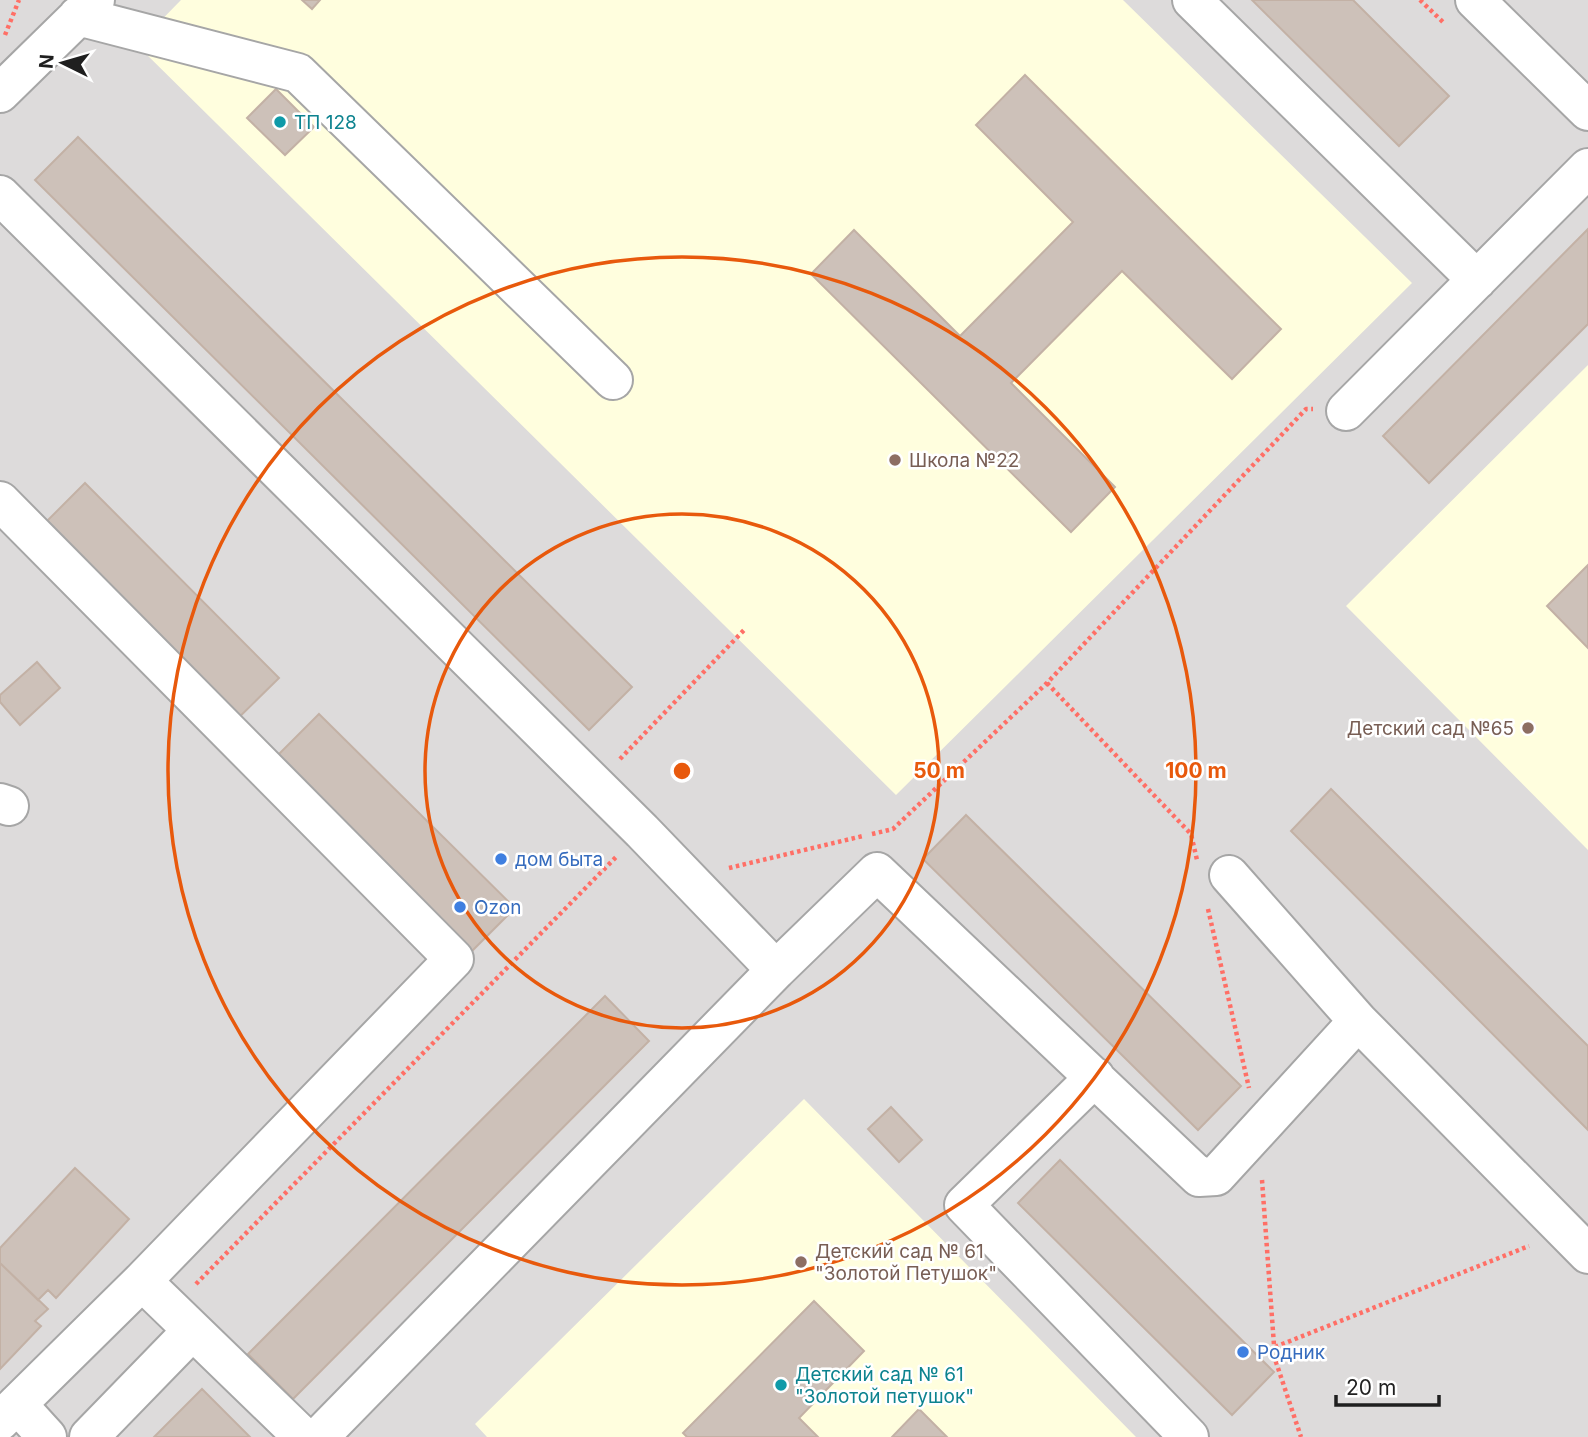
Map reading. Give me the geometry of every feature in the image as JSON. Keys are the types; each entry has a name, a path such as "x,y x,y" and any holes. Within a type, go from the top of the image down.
{"lane":[{"path":"1192,0 1477,280"},
{"path":"1475,0 1588,111"},
{"path":"0,93 87,8 298,74 613,380"},
{"path":"1346,411 1588,168"},
{"path":"0,195 642,831 776,970"},
{"path":"0,501 454,959 142,1281 9,1412 47,1437"},
{"path":"318,1437 776,970 877,872 1199,1177 1216,1176 1358,1021"},
{"path":"1212,884 1358,1021 1577,1243"},
{"path":"1095,1077 964,1205 1189,1437"},
{"path":"142,1281 303,1437"},
{"path":"89,1437 181,1321"}],"path":[{"path":"0,47 18,0"},
{"path":"687,878 893,829 1047,683 1306,409 1346,411"},
{"path":"595,785 746,628"},
{"path":"1047,683 1191,834 1212,884 1259,1131 1275,1359 1301,1437"},
{"path":"181,1321 642,831"},
{"path":"1275,1347 1577,1243"}],"shaded area":[{"path":"0,0 1588,0 1588,1437 0,1437"},
{"name":"Школа №22","path":"181,0 1123,0 1412,283 896,795 137,45"},
{"name":"Детский сад №65","path":"1588,365 1588,850 1346,606"},
{"name":"Детский сад № 61 \"Золотой Петушок\"","path":"804,1099 1136,1437 487,1437 475,1424"}],"building":[{"path":"302,0 320,0 312,9"},
{"path":"1252,0 1353,0 1449,96 1399,146"},
{"path":"1025,75 1281,329 1232,379 1122,271 1011,383 1115,487 1071,532 811,274 854,230 960,336 1073,222 976,125"},
{"name":"ТП 128","path":"276,89 314,127 285,155 247,118"},
{"path":"78,137 632,687 589,730 35,180"},
{"path":"1588,229 1588,324 1429,483 1383,436"},
{"path":"85,483 279,678 229,727 35,533"},
{"path":"1588,565 1588,648 1547,606"},
{"path":"37,662 60,688 20,725 0,702 0,695"},
{"path":"319,714 515,908 465,958 269,764"},
{"path":"1331,789 1588,1046 1588,1130 1291,831"},
{"path":"966,815 1241,1086 1198,1130 923,859"},
{"path":"605,996 649,1041 293,1399 248,1354"},
{"path":"891,1107 922,1140 899,1162 868,1129"},
{"path":"1060,1160 1274,1372 1232,1415 1018,1203"},
{"path":"75,1168 129,1219 56,1298 48,1290 38,1300 0,1263 0,1248"},
{"path":"0,1263 48,1309 35,1321 41,1326 0,1369"},
{"name":"Детский сад № 61 \"Золотой петушок\"","path":"814,1301 864,1351 799,1418 818,1437 687,1437 683,1433"},
{"path":"202,1389 250,1437 154,1437"},
{"name":"Детский сад № 61 \"Золотой петушок\"","path":"919,1409 947,1437 892,1437"}],"place":[{"name":"ТП 128","path":"280,122"},
{"name":"Школа №22","path":"895,460"},
{"name":"Детский сад №65","path":"1528,728"},
{"name":"дом быта","path":"501,859"},
{"name":"Ozon","path":"460,907"},
{"name":"Детский сад № 61 \"Золотой Петушок\"","path":"801,1262"},
{"name":"Родник","path":"1243,1352"},
{"name":"Детский сад № 61 \"Золотой петушок\"","path":"781,1385"}]}
